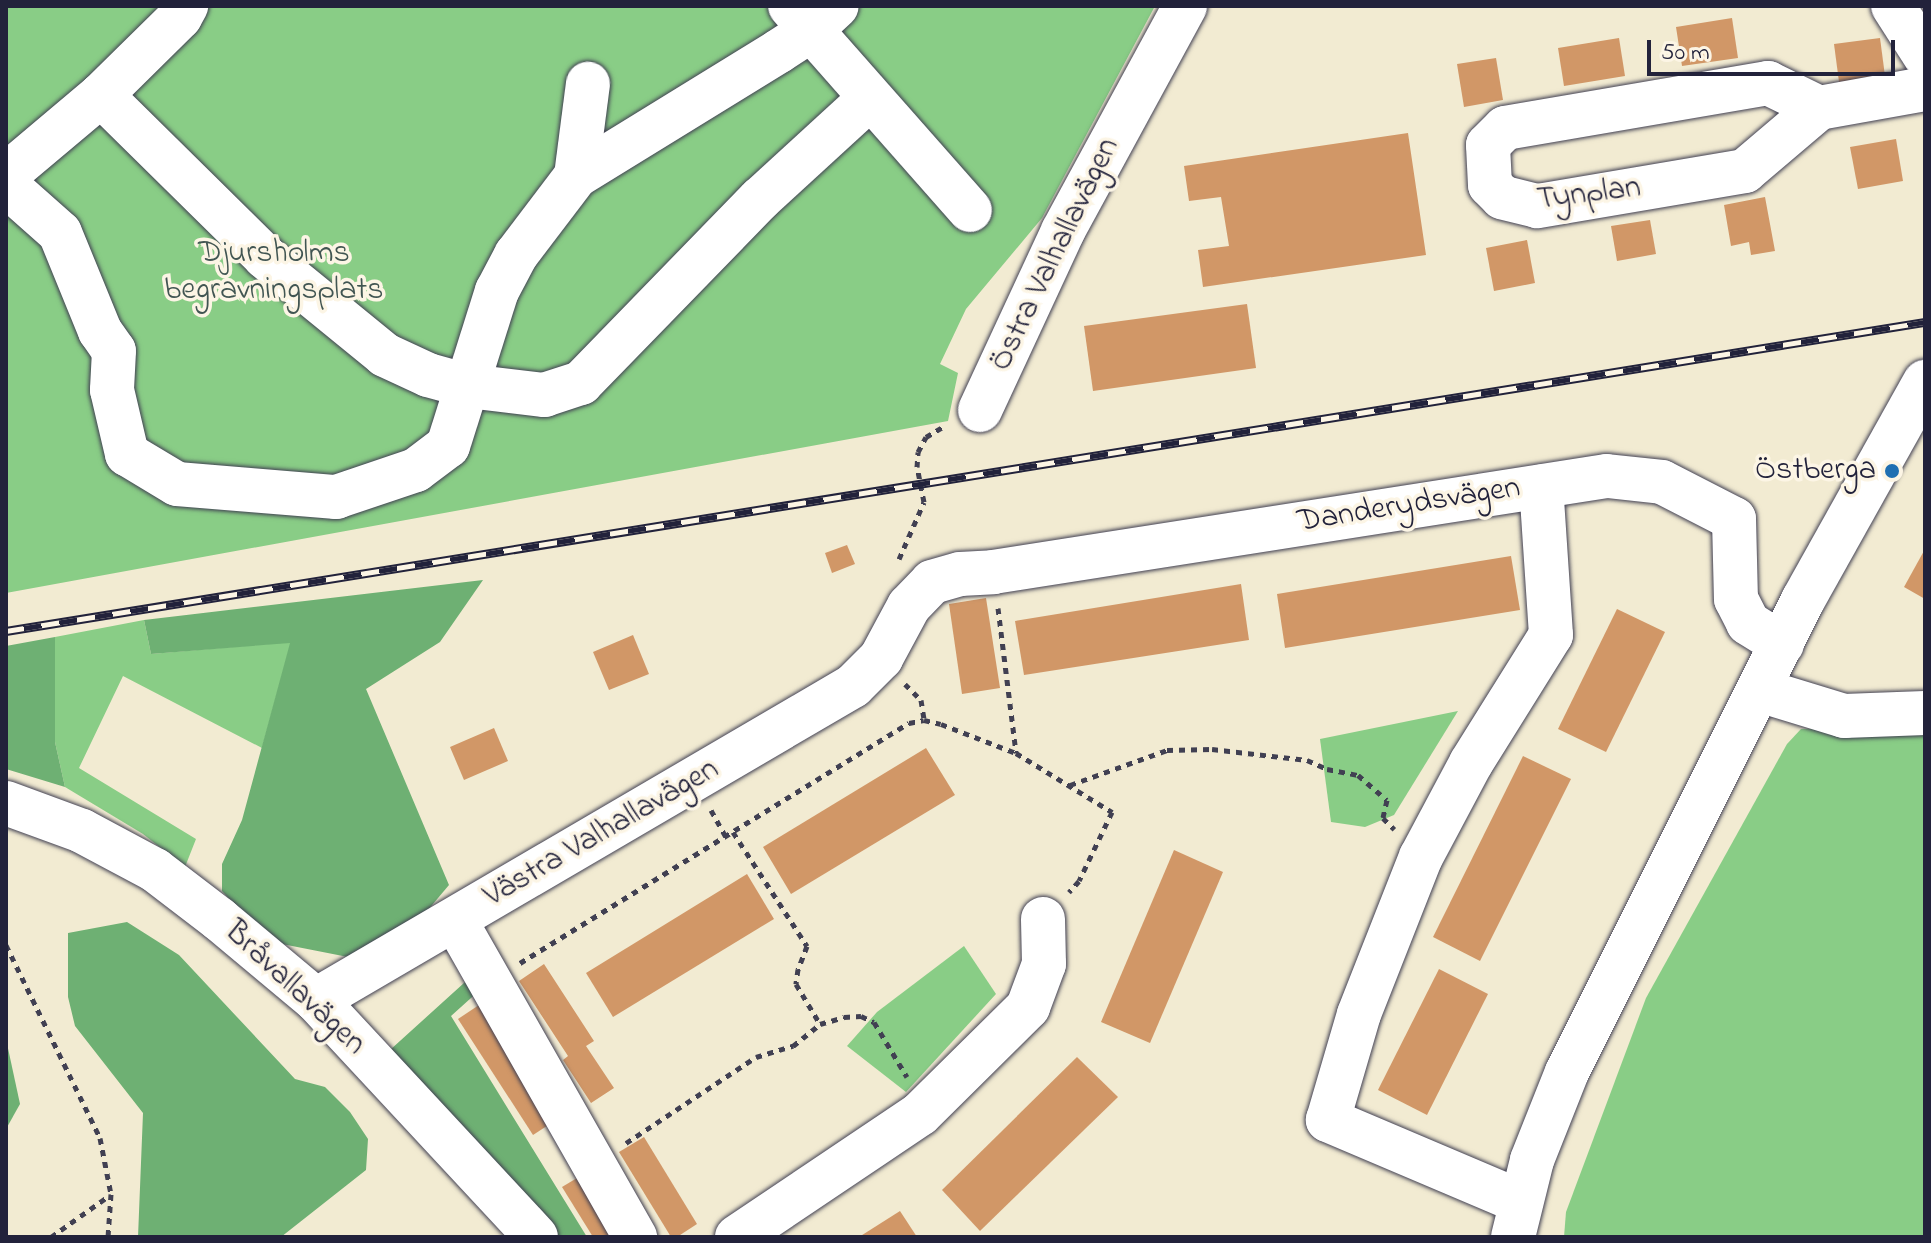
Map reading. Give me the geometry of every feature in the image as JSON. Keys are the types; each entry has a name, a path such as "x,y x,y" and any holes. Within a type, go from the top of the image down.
{"street":[{"path":"6,175 101,95 180,17 186,6"},
{"name":"Östra Valhallavägen","path":"980,410 1063,231 1185,6"},
{"path":"1893,6 1925,56"},
{"path":"6,185 60,233 100,331 114,351 112,390 127,454 177,484 336,497 416,470 448,446 468,386 477,345 497,291 516,255 576,176 813,14 869,99 970,210"},
{"name":"Tynplan","path":"1768,83 1819,108 1745,171 1537,206 1502,197 1490,185 1486,166 1488,145 1494,135 1523,123 1768,83"},
{"path":"576,176 588,84"},
{"path":"1819,108 1925,89"},
{"path":"101,95 265,257 385,355 428,375 468,386 544,395 581,383 760,199 869,99"},
{"path":"1541,486 1551,635 1471,763 1421,857 1359,1014 1328,1120 1517,1220 1532,1160 1567,1072 1782,644 1896,429 1925,382"},
{"name":"Danderydsvägen","path":"932,582 960,574 993,572 1607,476 1662,482 1734,519 1736,599 1748,623 1782,644"},
{"name":"Västra Valhallavägen","path":"316,1000 853,686 881,658 909,606 932,582"},
{"path":"1759,690 1844,716 1925,713"},
{"name":"Bråvallavägen","path":"6,803 82,831 155,870 316,1000 536,1237"},
{"path":"737,1237 926,1109 1028,1007 1044,964 1043,919"},
{"path":"455,920 492,980 635,1237"}],"path":[{"name":"Östra Valhallavägen","path":"923,482 917,467 918,452 926,437 980,410"},
{"path":"993,572 1016,753"},
{"path":"921,700 924,720"},
{"path":"492,980 895,729 924,720 1016,753 1112,812 1079,881 1043,919"},
{"path":"1069,785 1167,750 1212,749 1307,760 1327,769 1358,775 1373,787 1387,800 1383,818 1421,857"},
{"path":"709,806 726,837"},
{"path":"733,832 807,946 796,984 820,1024"},
{"path":"6,945 100,1138 111,1194 108,1237"},
{"path":"595,1164 746,1062 793,1046 820,1024 861,1016 874,1022 926,1109"},
{"path":"51,1237 111,1194"}],"green space":[{"name":"Djursholms begravningsplats","path":"6,6 1155,6 1042,218 966,309 940,364 958,373 948,421 6,593"},
{"path":"483,580 440,642 366,689 449,885 422,917 348,957 282,944 262,934 222,891 222,864 242,820 290,643 151,654 144,620"},
{"path":"144,620 151,654 291,642 262,748 123,676 79,768 196,839 185,867 143,834 65,787 55,742 55,637"},
{"path":"55,637 55,742 65,787 6,769 6,646"},
{"path":"1458,711 1394,815 1365,827 1331,822 1320,739"},
{"path":"1925,725 1925,1237 1564,1237 1566,1212 1646,998 1787,744 1801,729"},
{"path":"127,922 179,955 295,1079 325,1087 350,1112 368,1139 366,1170 281,1237 138,1237 143,1113 75,1026 68,997 68,933"},
{"path":"964,946 996,994 906,1092 847,1046 877,1012"},
{"path":"475,973 481,989 451,1016 587,1237 556,1237 390,1050"},
{"path":"6,1039 20,1104 6,1129"}],"building":[{"path":"1732,18 1738,58 1682,66 1676,27"},
{"path":"1619,38 1625,76 1564,86 1558,48"},
{"path":"1880,38 1885,76 1839,82 1834,44"},
{"path":"1496,58 1503,100 1464,107 1457,64"},
{"path":"1408,133 1426,255 1203,287 1198,250 1229,246 1221,197 1189,201 1184,166"},
{"path":"1896,139 1903,181 1858,189 1850,147"},
{"path":"1765,197 1775,251 1751,255 1749,242 1731,246 1724,205"},
{"path":"1650,220 1656,254 1617,261 1611,226"},
{"path":"1527,240 1535,283 1494,291 1486,248"},
{"path":"1247,304 1256,368 1093,391 1084,326"},
{"path":"847,545 855,564 832,573 825,553"},
{"path":"1925,549 1925,599 1904,587"},
{"path":"1511,556 1520,610 1285,648 1277,594"},
{"path":"1241,584 1249,640 1024,675 1015,621"},
{"path":"986,598 1000,688 962,694 949,604"},
{"path":"1617,609 1665,632 1606,752 1558,729"},
{"path":"633,635 649,674 609,690 593,652"},
{"path":"494,728 508,761 464,780 450,747"},
{"path":"926,748 955,795 791,894 763,847"},
{"path":"1523,756 1571,779 1480,961 1433,937"},
{"path":"1174,850 1223,872 1150,1043 1101,1022"},
{"path":"747,874 774,919 613,1017 586,973"},
{"path":"544,964 594,1041 586,1046 614,1088 591,1103 563,1060 568,1056 519,981"},
{"path":"1439,969 1488,994 1427,1115 1378,1090"},
{"path":"482,1003 556,1120 533,1135 458,1019"},
{"path":"1077,1057 1118,1097 980,1231 942,1190"},
{"path":"644,1137 697,1224 677,1237 671,1237 619,1152"},
{"path":"587,1172 627,1237 593,1237 562,1187"},
{"path":"900,1211 917,1237 859,1237"}],"railway":[{"path":"6,631 1925,322"}],"place":[{"name":"Östberga","path":"1892,471"}]}
